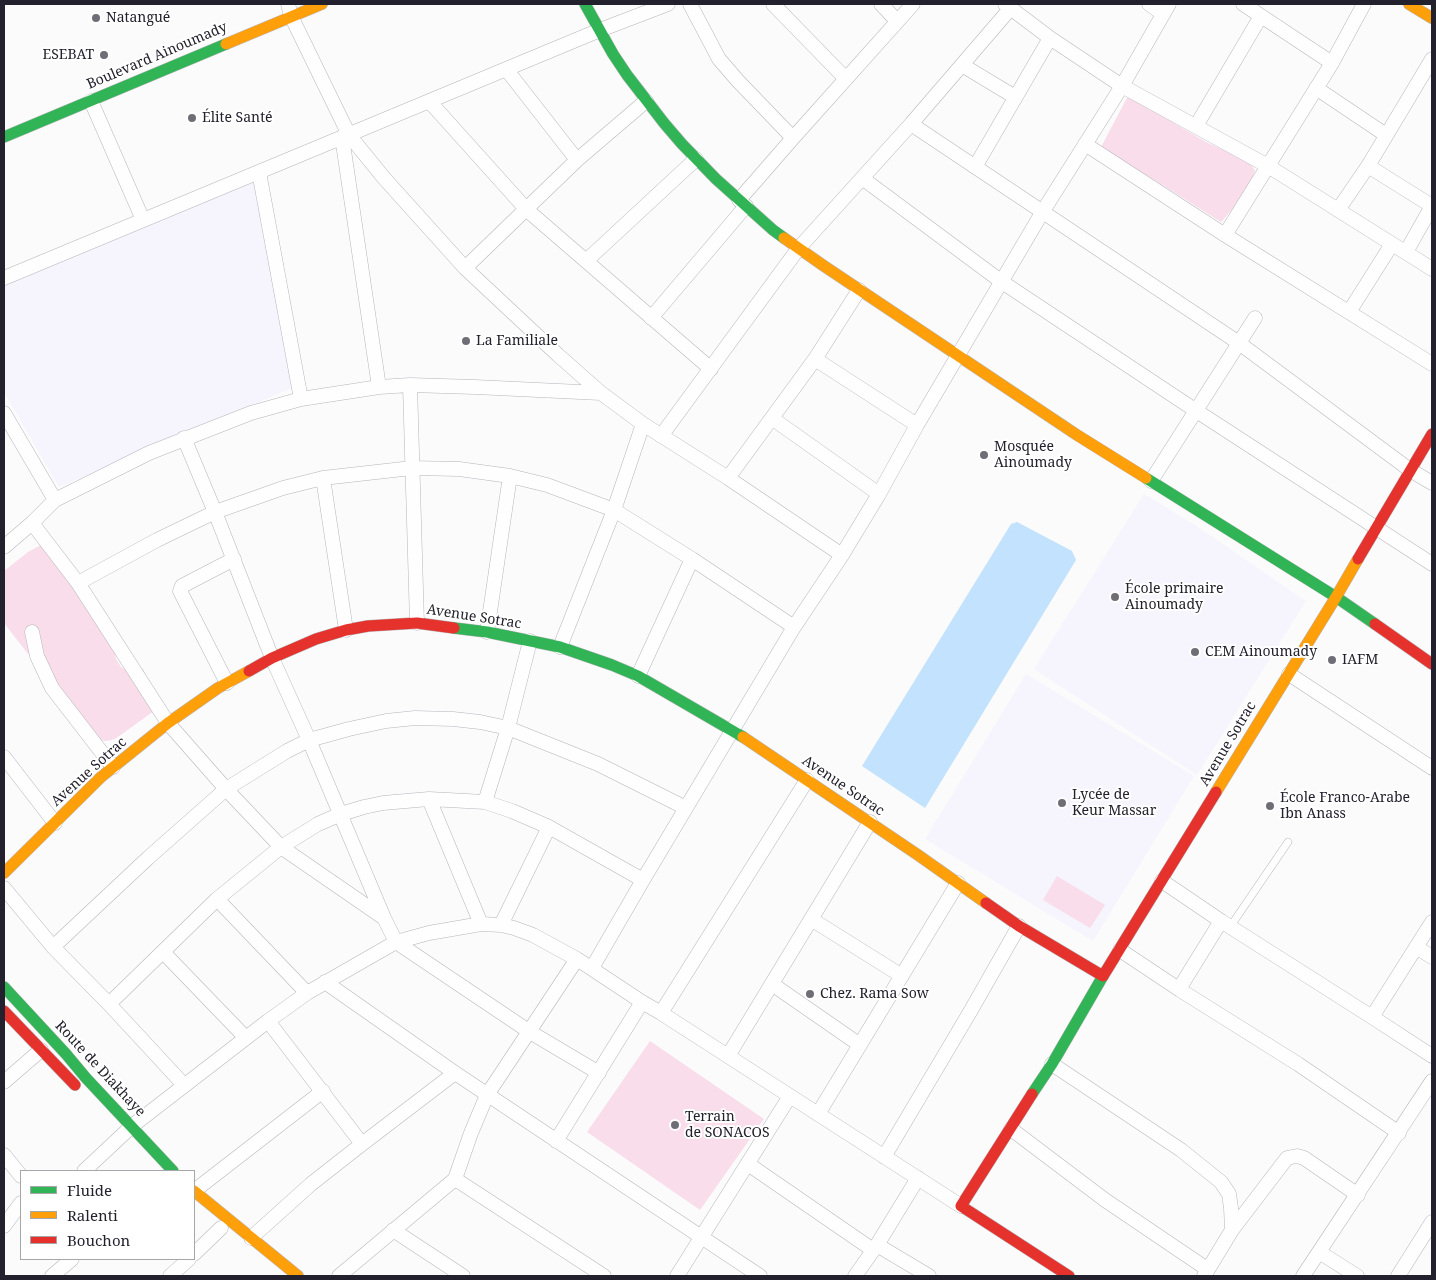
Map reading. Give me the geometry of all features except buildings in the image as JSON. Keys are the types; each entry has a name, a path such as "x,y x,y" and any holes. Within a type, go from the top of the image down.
{"street":[{"name":"Boulevard Ainoumady","path":"4,137 91,101 290,10 322,4"},
{"path":"585,4 613,54 646,101 696,159 773,230 798,249 1077,435 1336,597 1432,664"},
{"path":"4,278 600,30 668,4"},
{"path":"690,4 719,59 793,138"},
{"path":"773,4 846,79"},
{"path":"881,4 897,21"},
{"path":"651,318 793,138 913,4"},
{"path":"592,968 794,627 842,555 879,494 917,425 1043,211 1122,86 1166,9 1149,4"},
{"path":"1243,4 1332,63"},
{"path":"1226,235 1332,63 1364,4"},
{"path":"1409,4 1432,18"},
{"path":"661,436 798,249 962,65 1007,7 1122,86 1268,166 1432,269"},
{"path":"290,10 345,136 378,388"},
{"path":"1196,126 1261,16"},
{"path":"975,167 1050,38"},
{"path":"1338,210 1368,166 1432,59"},
{"path":"962,65 1016,97"},
{"path":"506,69 577,160"},
{"path":"1316,88 1386,135"},
{"path":"91,101 143,220"},
{"path":"429,101 526,210 711,369"},
{"path":"464,268 577,160 646,101"},
{"path":"911,124 1239,343 1410,470 1432,483"},
{"path":"345,136 464,268 601,393 643,424 728,478 842,555"},
{"path":"1085,144 1432,364"},
{"path":"586,262 696,159"},
{"path":"1368,166 1432,206 1406,252"},
{"path":"258,172 301,399"},
{"path":"862,178 1002,282 1432,564"},
{"path":"1348,312 1392,244"},
{"path":"728,478 816,359 859,290"},
{"path":"1151,481 1255,318"},
{"path":"816,359 917,425"},
{"path":"4,547 55,500 149,452 251,413 301,399 410,385 601,393"},
{"path":"410,385 417,624"},
{"path":"4,413 55,500"},
{"path":"773,419 879,494"},
{"path":"560,648 614,510 643,424"},
{"name":"Avenue Sotrac","path":"4,873 113,767 168,723 218,688 272,658 316,639 368,626 417,624 487,632 560,648 612,665 638,676 732,731 870,822 1019,926 1103,976 1336,597 1432,434"},
{"path":"184,438 272,658 396,942 530,1032 599,1073"},
{"path":"78,583 157,540 215,512 282,488 323,478 412,468 459,469 510,476 548,485 614,510 794,627"},
{"path":"487,632 510,476"},
{"path":"323,478 346,630"},
{"path":"32,523 78,583 168,723 226,789 281,846 384,918"},
{"path":"227,683 180,591 182,586 234,559"},
{"path":"638,676 692,559"},
{"path":"32,632 37,656 52,688 113,767"},
{"path":"485,802 508,728 530,641"},
{"path":"1289,674 1432,768"},
{"path":"53,947 148,858 226,789 287,751 309,740 349,729 415,718 453,719 508,728 598,764 686,808"},
{"path":"4,757 55,823"},
{"path":"661,1013 807,780"},
{"path":"429,799 481,924"},
{"path":"109,1004 217,899 281,846 318,824 341,814 383,802 429,799 485,802 549,827 643,880"},
{"path":"728,1056 870,822"},
{"path":"501,925 549,827"},
{"path":"1162,881 1432,1056"},
{"path":"818,1114 958,883"},
{"path":"4,888 53,947 184,1085"},
{"path":"217,899 308,993"},
{"path":"811,919 902,976"},
{"path":"1372,1016 1432,922"},
{"path":"85,1170 123,1129 268,1021 325,982 396,942 430,933 481,924 501,925 533,935 592,968 1069,1276"},
{"path":"1179,989 1226,924"},
{"path":"884,1157 1019,926"},
{"path":"1416,947 1432,957"},
{"path":"1120,950 1298,1064 1399,1133"},
{"path":"163,952 246,1038"},
{"path":"339,1276 455,1179 471,1133 488,1095 577,959"},
{"path":"961,1206 1052,1064 1103,976"},
{"path":"4,982 12,996"},
{"path":"325,982 556,1141 760,1276"},
{"path":"772,984 860,1045"},
{"name":"Route de Diakhaye","path":"4,986 66,1054 123,1129 158,1170"},
{"path":"556,1141 642,1002"},
{"name":"Route de Diakhaye","path":"4,1011 82,1092"},
{"path":"268,1021 362,1144"},
{"path":"4,1082 41,1050"},
{"path":"1052,1064 1181,1150 1221,1182 1228,1194 1232,1230"},
{"path":"251,1238 311,1184 456,1073"},
{"path":"1303,1276 1432,1081"},
{"path":"195,1190 323,1091"},
{"path":"677,1276 790,1096"},
{"name":"Route de Diakhaye","path":"123,1129 172,1170"},
{"path":"1011,1129 1205,1273 1232,1230 1287,1158 1292,1156 1304,1158 1358,1195"},
{"path":"4,1155 20,1175"},
{"path":"748,1164 875,1247 929,1276"},
{"path":"855,1276 918,1178"},
{"path":"455,1179 604,1276"},
{"path":"195,1192 298,1276"},
{"path":"4,1226 20,1204"},
{"path":"195,1206 224,1230 195,1253"},
{"path":"1398,1276 1432,1222"},
{"path":"393,1230 462,1276"},
{"path":"1319,1252 1357,1276"},
{"path":"52,1276 71,1260"},
{"path":"170,1276 188,1260"}],"lane":[{"path":"1226,924 1288,842"}],"shaded area":[{"path":"1128,96 1206,142 1250,162 1255,171 1244,196 1221,222 1153,179 1100,149"},
{"path":"253,180 294,387 59,487 4,392 4,282"},
{"name":"CEM Ainoumady","path":"1144,494 1195,525 1306,601 1197,775 1034,669"},
{"path":"41,545 64,554 73,565 115,652 116,659 121,667 128,671 143,669 161,706 115,739 99,740 88,731 4,623 4,571 28,552"},
{"name":"Lycée de Keur Massar","path":"1026,674 1194,776 1093,941 925,839"},
{"path":"1057,876 1105,905 1090,928 1043,900"},
{"name":"Terrain de SONACOS","path":"650,1041 764,1119 700,1210 587,1132"}],"water":[{"path":"1017,522 1072,551 1076,560 925,808 862,766 1011,524"}],"traffic: fast":[{"path":"585,4 613,54 664,123 716,179 784,238"},
{"path":"4,137 226,44"},
{"path":"1146,478 1336,597 1375,624"},
{"path":"454,628 487,632 560,647 612,665 638,676 743,737"},
{"path":"1032,1094 1052,1064 1103,976"},
{"path":"4,987 172,1170"}],"traffic: slow":[{"path":"226,44 322,4"},
{"path":"1409,4 1432,18"},
{"path":"784,238 1077,435 1146,478"},
{"path":"1216,792 1358,559"},
{"path":"4,873 101,777 168,723 218,688 249,671"},
{"path":"743,737 986,903"},
{"path":"195,1192 298,1276"}],"traffic: jam":[{"path":"1358,559 1432,434"},
{"path":"249,671 272,658 316,639 346,630 368,626 417,623 454,628"},
{"path":"1375,624 1432,664"},
{"path":"986,903 1019,926 1103,976 1216,792"},
{"path":"4,1011 75,1085"},
{"path":"1032,1094 961,1206 1069,1276"}],"place":[{"name":"Natangué","path":"96,18"},
{"name":"ESEBAT","path":"104,55"},
{"name":"Élite Santé","path":"192,118"},
{"name":"La Familiale","path":"466,341"},
{"name":"Mosquée Ainoumady","path":"984,455"},
{"name":"École primaire Ainoumady","path":"1115,597"},
{"name":"CEM Ainoumady","path":"1195,652"},
{"name":"IAFM","path":"1332,660"},
{"name":"Lycée de Keur Massar","path":"1062,803"},
{"name":"École Franco-Arabe Ibn Anass","path":"1270,806"},
{"name":"Chez. Rama Sow","path":"810,994"},
{"name":"Terrain de SONACOS","path":"675,1125"}]}
